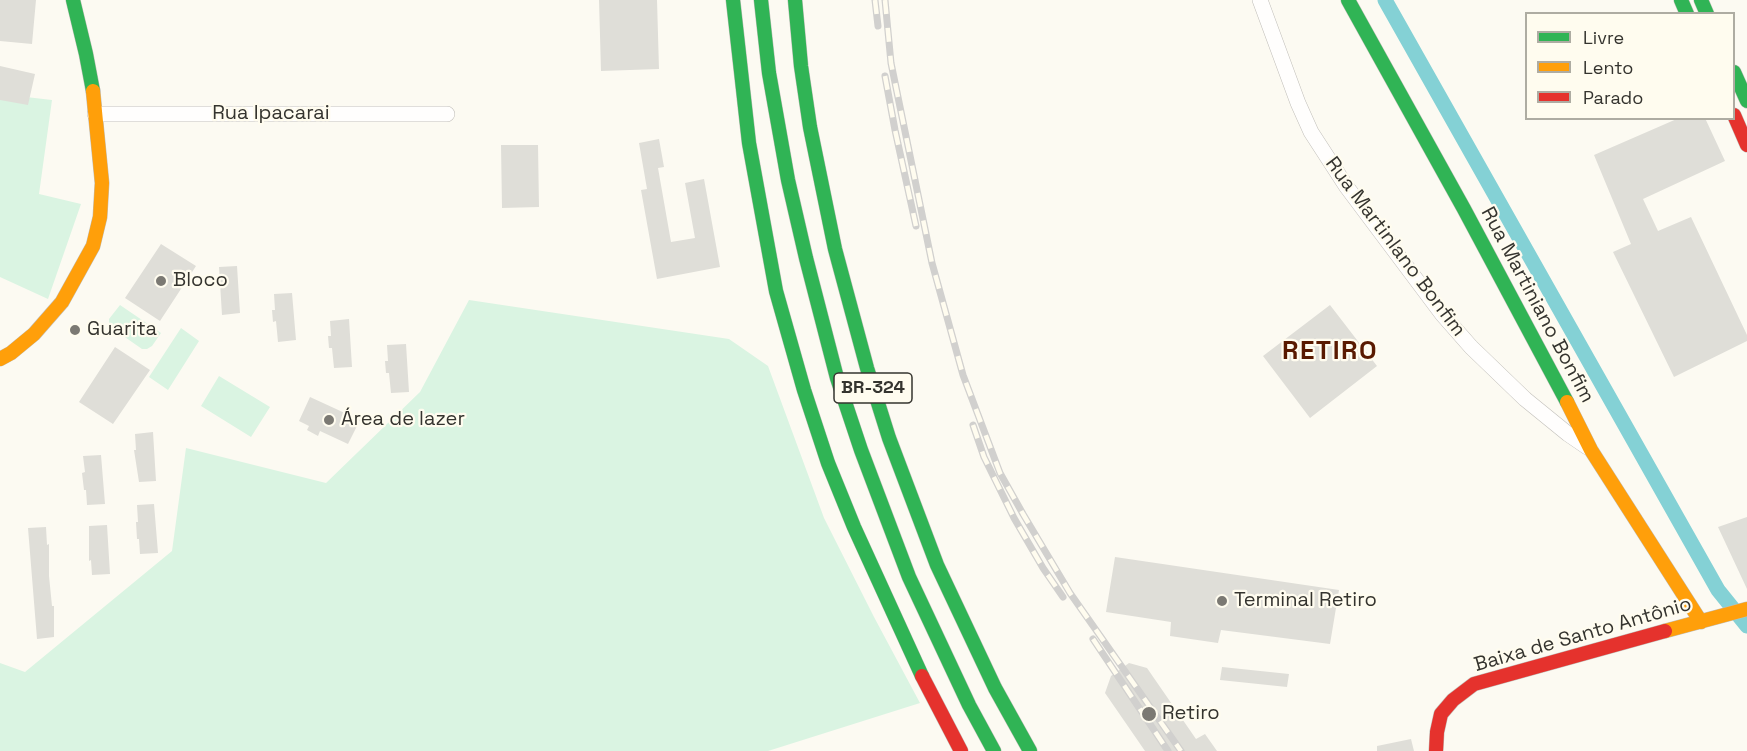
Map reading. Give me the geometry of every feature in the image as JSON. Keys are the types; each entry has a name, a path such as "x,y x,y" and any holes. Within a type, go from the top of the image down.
{"main road":[{"path":"0,359 34,334 62,302 93,246 100,217 102,183 95,114 86,54 73,0"},
{"path":"732,0 748,133 767,248 804,390 828,463 854,527 911,654 961,751"},
{"name":"BR-324","path":"761,0 769,73 788,180 837,378 861,450 909,577 969,705 994,751"},
{"name":"BR-324","path":"795,0 810,127 835,249 870,378 889,438 937,565 995,688 1029,751"},
{"name":"Rua Martiniano Bonfim","path":"1348,0 1464,208 1553,373 1591,450 1701,622"},
{"path":"1740,80 1747,101"},
{"path":"1735,117 1747,145"},
{"path":"756,182 784,256"},
{"path":"804,307 837,378"},
{"name":"Baixa de Santo Antônio","path":"1436,751 1437,732 1442,714 1459,694 1474,684 1747,609"}],"street":[{"name":"Rua Martinlano Bonfim","path":"1260,0 1311,132 1346,186 1442,314 1471,347 1525,399 1591,450"},
{"name":"Rua Ipacarai","path":"95,114 447,114"}],"green space":[{"path":"0,94 52,100 39,194 81,204 48,299 0,277"},
{"path":"469,300 729,339 768,366 824,518 920,703 768,751 0,751 0,663 25,672 172,551 186,448 326,483 420,392"},
{"path":"120,305 161,333 152,346 142,349 109,326 109,319"},
{"path":"181,328 199,341 168,390 149,377"},
{"path":"219,376 270,407 251,437 201,406"}],"building":[{"path":"0,0 36,0 32,44 0,41"},
{"path":"599,0 657,0 659,69 601,71"},
{"path":"0,66 35,74 28,105 0,100"},
{"path":"1674,120 1706,120 1725,161 1643,199 1658,231 1691,217 1747,335 1747,341 1674,377 1613,252 1631,244 1594,155"},
{"path":"659,139 664,167 658,168 671,242 695,238 685,183 704,179 720,267 657,279 641,190 647,189 639,143"},
{"path":"501,145 538,145 539,207 502,208"},
{"name":"Bloco","path":"161,244 196,266 160,321 125,298"},
{"name":"Bloco","path":"237,266 240,313 222,315 219,267"},
{"name":"Bloco","path":"292,293 296,340 278,342 276,321 273,322 272,310 275,310 274,294"},
{"path":"1330,305 1377,366 1310,418 1263,356"},
{"path":"349,319 352,367 334,368 332,348 329,348 330,321"},
{"path":"406,344 409,392 391,393 385,361 388,361 387,345"},
{"path":"115,347 150,370 113,424 79,402"},
{"name":"Área de lazer","path":"310,397 360,420 348,444 320,431 318,436 307,430 309,426 299,421"},
{"path":"153,432 156,481 139,482 134,450 136,450 135,434"},
{"path":"101,455 105,504 87,505 82,473 85,472 83,456"},
{"path":"154,504 158,553 140,554 139,539 137,539 137,505"},
{"path":"1747,517 1747,589 1718,527"},
{"path":"107,525 110,574 92,575 91,560 89,561 89,526"},
{"path":"46,527 52,606 54,606 54,637 37,639 28,528"},
{"name":"Terminal Retiro","path":"1115,557 1339,590 1330,644 1221,630 1218,643 1170,636 1171,622 1106,612"},
{"name":"Retiro","path":"1129,663 1147,668 1196,739 1205,734 1217,751 1145,751 1105,693 1111,676"},
{"path":"1222,667 1289,674 1287,687 1220,680"},
{"path":"1411,739 1414,751 1377,751 1377,746"}],"waterway":[{"path":"1385,0 1718,590 1747,626"}],"railway":[{"path":"875,0 878,26"},
{"path":"885,0 891,63 932,263 963,375 1000,473 1070,593 1181,751"},
{"path":"885,76 916,226"},
{"path":"973,425 984,457 1014,518 1063,597"},
{"path":"1093,639 1168,751"}],"traffic: fast":[{"path":"73,0 93,91"},
{"path":"733,0 749,143 776,291 804,390 828,463 854,527 922,676"},
{"path":"761,0 769,73 788,180 837,378 861,450 909,577 969,705 994,751"},
{"path":"795,0 810,127 835,249 867,368 889,438 937,565 995,688 1030,751"},
{"path":"1348,0 1464,209 1567,402"},
{"path":"1681,0 1686,12"},
{"path":"1701,0 1706,12"},
{"path":"1735,74 1747,101"}],"traffic: slow":[{"path":"0,359 34,334 62,302 93,246 100,217 102,183 93,91"},
{"path":"1567,402 1591,450 1701,622"},
{"path":"1665,631 1747,609"}],"traffic: jam":[{"path":"1735,117 1747,145"},
{"path":"1436,751 1441,714 1453,700 1474,684 1665,631"},
{"path":"922,676 961,751"}],"place":[{"name":"Bloco","path":"161,281"},
{"name":"Guarita","path":"75,330"},
{"name":"Área de lazer","path":"329,420"},
{"name":"Terminal Retiro","path":"1222,601"},
{"name":"Retiro","path":"1149,714"}],"district":[{"name":"RETIRO","path":"1330,352"}]}
